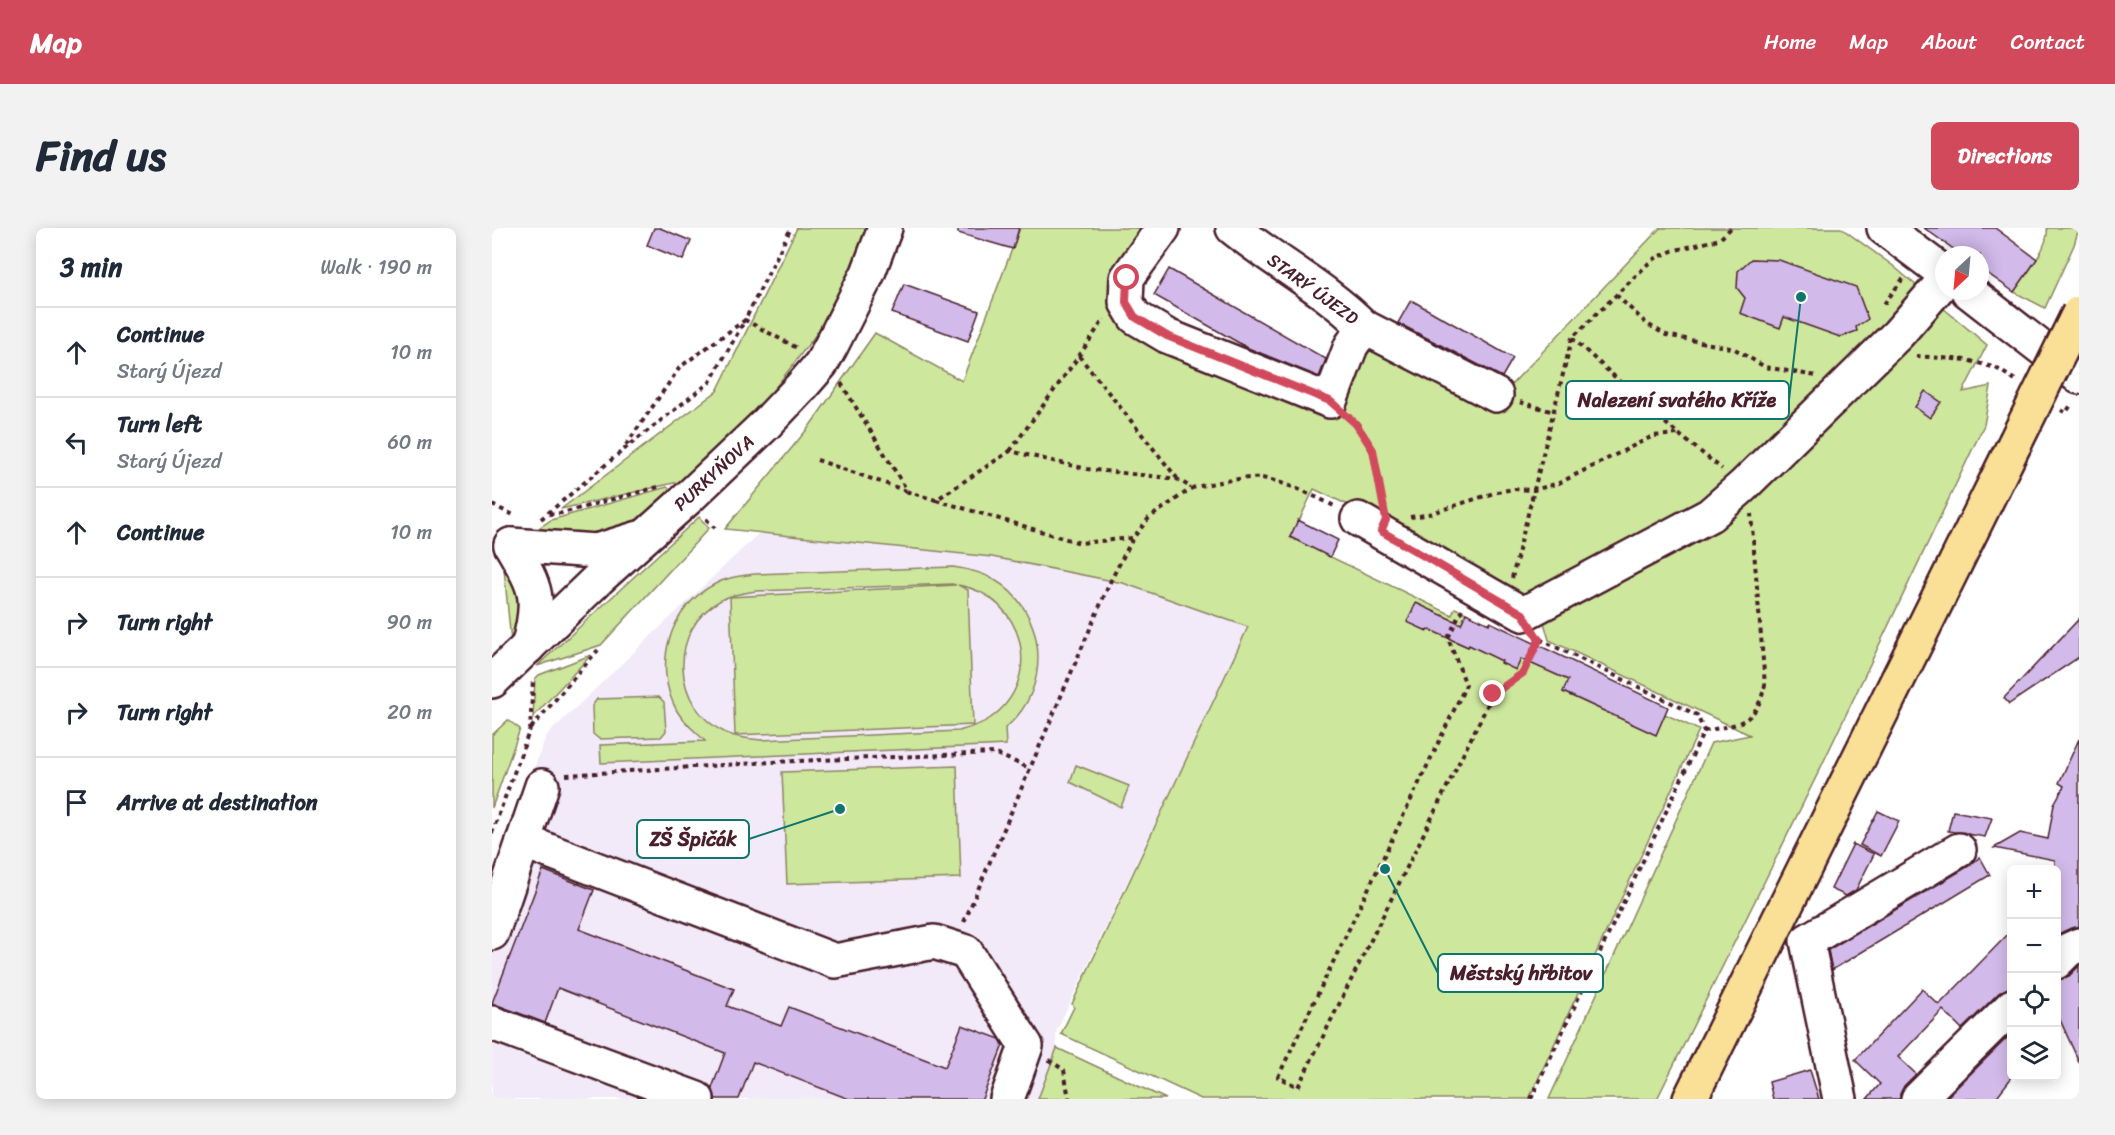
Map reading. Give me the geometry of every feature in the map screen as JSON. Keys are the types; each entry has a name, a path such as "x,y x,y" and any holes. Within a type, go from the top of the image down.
{"main road":[{"path":"1690,1099 2079,314"}],"street":[{"name":"PURKYŇOVA","path":"492,681 531,660 598,579 766,424 821,364 868,273 885,228"},
{"path":"1163,228 1127,278 1126,302 1135,317 1167,336 1330,401"},
{"name":"STARÝ ÚJEZD","path":"1233,228 1259,249 1344,307 1364,327 1351,346 1330,401"},
{"path":"1884,228 1935,266"},
{"path":"1375,523 1522,620 1710,515 1751,502 1849,382 1898,334 1935,291"},
{"path":"1978,300 2077,388"},
{"path":"1364,327 1496,395"},
{"path":"515,531 596,551 644,537"},
{"path":"515,531 598,579"},
{"path":"515,531 536,595 531,660"},
{"path":"492,933 542,786"},
{"path":"523,841 835,961 934,942 966,952 1026,1046 1006,1099"},
{"path":"1840,1099 1807,941 1959,850"},
{"path":"2061,957 2068,950 2079,945"},
{"path":"1918,1099 2007,1011"},
{"path":"492,1023 697,1099"}],"path":[{"path":"492,505 515,531 549,514 622,451 710,382 745,320 790,228"},
{"path":"1448,638 1466,686 1278,1077 1298,1087 1493,694 1523,673 1522,620 1534,490 1572,338 1652,260 1672,251 1720,239 1731,228"},
{"path":"1616,295 1647,324 1666,334 1735,349 1765,367 1849,382"},
{"path":"936,500 1010,451 1105,318 1126,302"},
{"path":"745,320 805,352"},
{"path":"622,451 680,367 745,320"},
{"path":"1572,338 1751,502 1765,685 1761,703 1751,718 1738,725 1704,731"},
{"path":"1909,363 1917,355 1967,360 1996,368 2026,387"},
{"path":"1079,356 1177,479 1192,488"},
{"path":"840,381 908,492"},
{"path":"2056,406 2066,413 2077,388"},
{"path":"1496,395 1554,412"},
{"path":"1330,401 1356,424 1373,450 1375,523"},
{"path":"953,948 1111,580 1133,538 1149,518 1192,488 1212,483 1261,478 1311,494 1375,523 1426,515 1497,492 1514,489 1534,490 1559,483 1653,436 1679,434"},
{"path":"1010,451 1087,469 1177,479"},
{"path":"817,460 908,492 1080,543 1133,538"},
{"path":"549,514 562,513 667,484"},
{"path":"701,514 715,528"},
{"path":"1522,620 1697,715 1704,731 1531,1099"},
{"path":"492,832 531,729 598,650"},
{"path":"531,660 531,729"},
{"path":"542,786 570,773 994,753 1029,768"},
{"path":"1064,1070 1069,1099"}],"shaded area":[{"path":"760,532 992,557 1123,583 1248,627 1056,1032 1057,1048 1038,1099 492,1099 492,881 546,736"}],"green space":[{"path":"797,228 872,228 839,300 757,412 687,480 561,509 717,391"},
{"path":"1020,228 1151,228 1122,317 1190,363 1335,419 1356,351 1374,340 1494,403 1660,228 1841,228 1892,265 1987,345 1963,392 1991,386 1984,425 1821,767 1657,1099 1549,1099 1711,743 1750,735 1549,640 1543,619 1503,582 1368,510 1361,511 1314,489 1291,538 1452,615 1455,608 1466,613 1454,641 1468,647 1469,645 1502,663 1529,642 1572,671 1563,692 1656,734 1665,714 1699,730 1529,1099 1201,1099 1061,1034 1074,1007 1072,1004 1248,627 1123,583 992,557 725,529 809,427 875,333 962,381"},
{"path":"2047,228 2079,228 2074,245 2045,308 2014,292 2041,253 2047,236"},
{"path":"667,487 671,490 667,495 632,523 590,538 533,532 551,520"},
{"path":"699,517 709,528 601,645 537,666"},
{"path":"503,558 529,606 511,642"},
{"path":"953,567 984,574 993,579 1011,592 1025,609 1038,650 1037,672 1031,692 1021,712 1005,728 1006,745 601,763 600,745 705,741 677,711 670,694 666,675 669,639 686,607 699,594 724,580 755,574","holes":["956,585 730,597 735,735 973,725 968,590 958,585 981,592 999,605 1012,622 1020,642 1022,662 1017,683 1007,702 982,723 959,731 748,739 726,733 708,721 695,705 686,687 683,668 685,648 692,629 704,613 729,596 757,591"]},
{"path":"591,655 533,717 535,679 539,675"},
{"path":"659,697 664,702 666,731 661,737 599,739 593,734 592,706 597,699"},
{"path":"508,720 520,729 492,808 492,735"},
{"path":"1076,765 1129,786 1121,807 1070,782"},
{"path":"957,766 961,878 787,884 782,772"},
{"path":"1057,1048 1166,1099 1038,1099"}],"building":[{"path":"654,228 660,228 691,241 683,260 647,245"},
{"path":"958,228 1019,228 1013,249 958,233"},
{"path":"1924,228 1995,228 2037,259 2014,292 1989,274 1989,246 1949,246"},
{"path":"1751,259 1779,260 1856,287 1868,319 1856,327 1857,331 1840,337 1784,317 1780,328 1740,313 1745,298 1737,288 1738,271"},
{"path":"1169,269 1326,359 1319,377 1248,348 1154,295"},
{"path":"904,284 979,311 968,341 892,313"},
{"path":"1411,300 1513,358 1502,377 1398,323"},
{"path":"1925,391 1941,402 1930,418 1915,407"},
{"path":"1298,520 1338,540 1330,557 1290,537"},
{"path":"1416,603 1461,624 1466,613 1489,624 1490,622 1668,707 1656,735 1563,692 1568,680 1521,659 1516,670 1469,645 1468,647 1407,622"},
{"path":"2079,619 2079,657 2009,704 2004,698"},
{"path":"2079,739 2079,927 2061,933 2061,865 2055,865 2055,860 1994,848 2020,833 2048,839 2054,804 2064,786 2059,783"},
{"path":"1878,811 1899,821 1881,856 1860,845"},
{"path":"1953,811 1992,818 1985,837 1948,831"},
{"path":"1853,844 1874,854 1856,890 1846,896 1831,889"},
{"path":"1980,857 1990,875 1832,970 1828,950 1969,866"},
{"path":"543,870 594,890 579,929 734,989 727,1006 781,1026 789,1007 945,1067 962,1025 1000,1039 1003,1045 982,1099 849,1099 753,1062 739,1099 715,1099 712,1088 725,1053 558,988 545,1023 492,1003"},
{"path":"2007,935 2007,990 1999,993 1962,1029 1943,1010 1898,1057 1916,1074 1904,1086 1900,1099 1867,1099 1880,1084 1855,1060 1922,989 1939,1005"},
{"path":"2079,966 2079,1062 2061,1022 2061,978 2069,976"},
{"path":"2007,1038 2007,1081 2009,1081 1995,1099 1945,1099"},
{"path":"1810,1070 1819,1099 1773,1099 1769,1082"}],"place":[{"name":"Nalezení svatého Kříže","path":"1801,297"},
{"name":"ZŠ Špičák","path":"840,809"},
{"name":"Městský hřbitov","path":"1385,869"}],"route":[{"path":"1127,278 1126,302 1135,317 1167,336 1330,401 1356,424 1373,450 1386,520 1381,531 1523,614 1539,640 1523,673 1493,694"}]}
